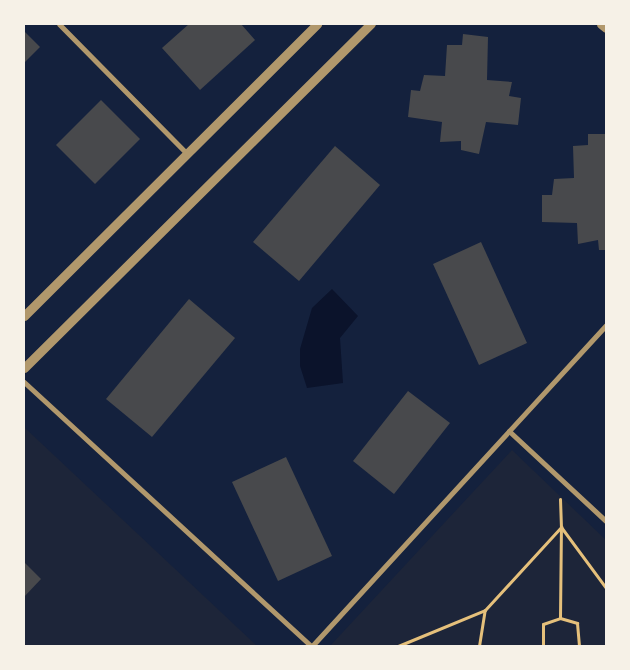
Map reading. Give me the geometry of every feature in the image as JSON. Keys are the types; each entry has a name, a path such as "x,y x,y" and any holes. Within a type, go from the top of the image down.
{"street":[{"path":"59,24 188,154"},
{"path":"24,316 317,24"},
{"path":"24,368 370,24"},
{"path":"601,24 606,28"},
{"path":"24,382 312,646 606,325"},
{"path":"509,432 606,521"}],"path":[{"path":"560,478 560,618"},
{"path":"561,527 606,588"},
{"path":"398,646 485,610 561,527"},
{"path":"479,646 485,610"},
{"path":"543,646 544,624 560,618 577,622 579,646"}],"shaded area":[{"path":"332,289 358,316 340,338 343,383 307,388 300,366 300,349 312,308"},
{"path":"24,427 257,646 24,646"},
{"path":"512,450 606,540 606,646 330,646"}],"building":[{"path":"189,24 241,24 255,40 200,90 162,48"},
{"path":"24,31 40,47 24,63"},
{"path":"463,34 488,37 487,80 512,82 509,96 521,98 518,125 486,122 479,154 461,150 461,141 440,142 442,122 408,117 411,90 420,91 424,75 445,76 447,45 462,45"},
{"path":"101,100 140,139 95,184 56,145"},
{"path":"588,134 606,134 606,250 599,250 598,240 578,244 577,223 542,222 542,195 552,195 554,179 574,178 573,146 588,145"},
{"path":"335,146 380,185 299,281 253,242"},
{"path":"481,242 527,343 479,365 433,264"},
{"path":"189,299 235,338 152,437 106,399"},
{"path":"408,391 450,423 394,494 353,461"},
{"path":"286,457 332,556 278,581 232,482"},
{"path":"24,562 41,579 24,597"}]}
